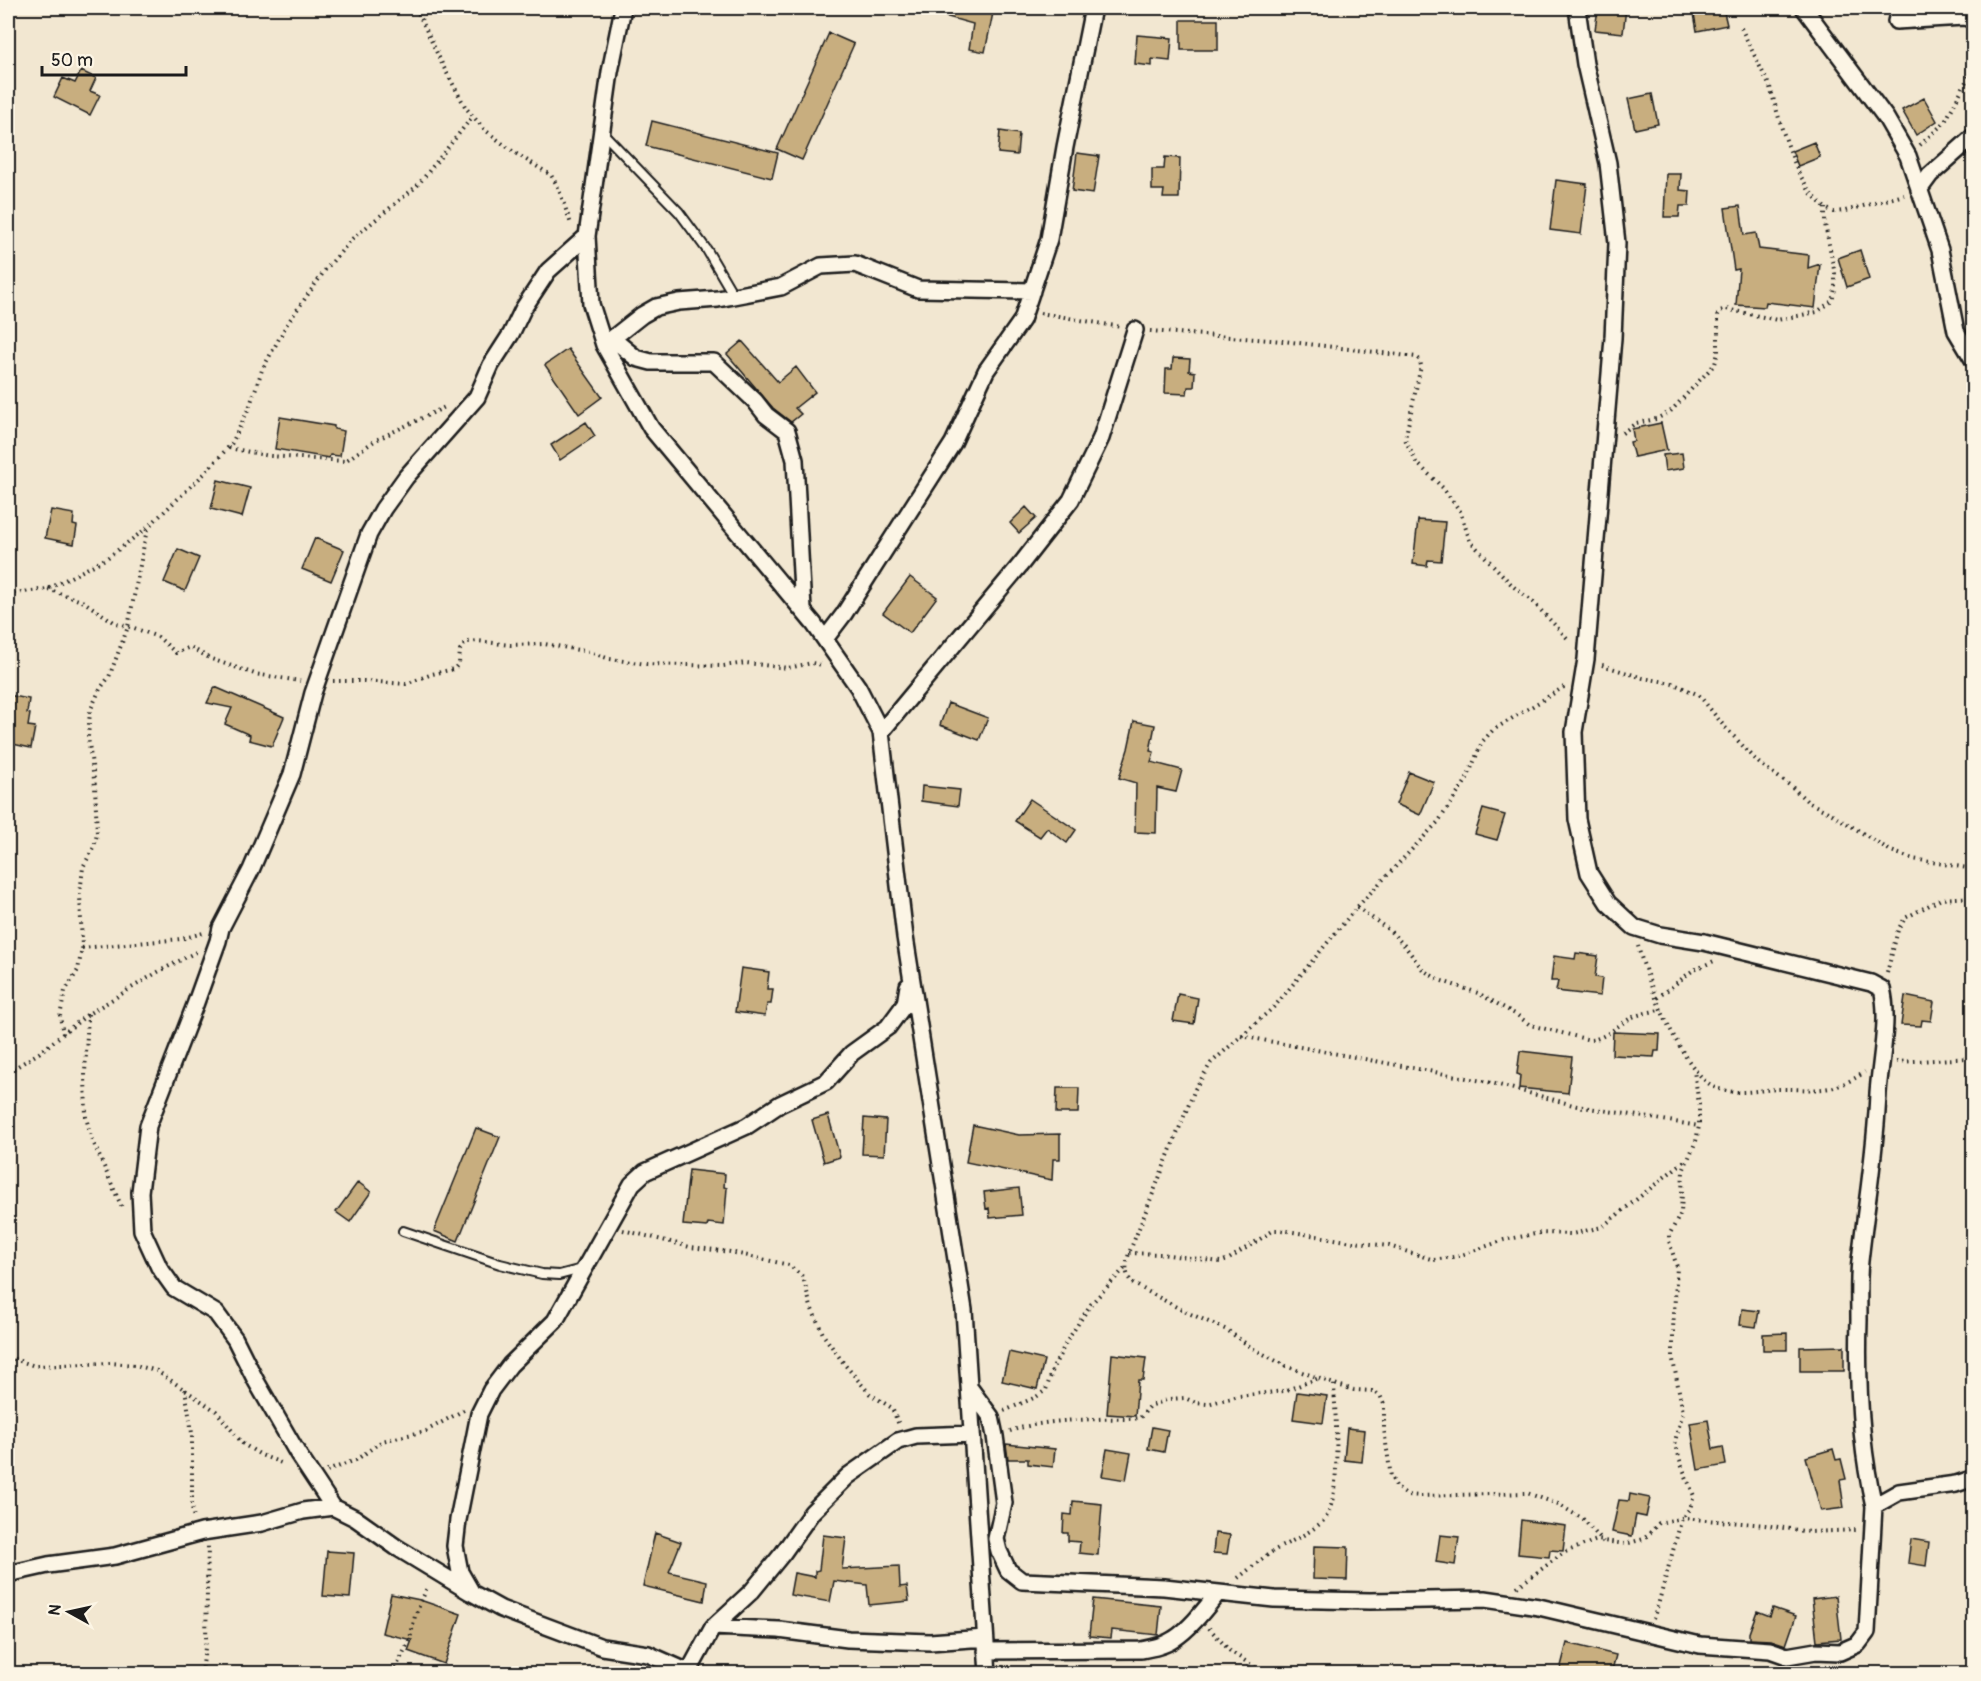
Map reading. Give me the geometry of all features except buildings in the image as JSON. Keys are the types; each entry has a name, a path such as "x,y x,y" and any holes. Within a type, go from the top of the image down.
{"street":[{"path":"623,8 582,240 591,304 651,428 825,639 858,687 881,732 905,937 964,1310 988,1674"},
{"path":"825,639 844,614 952,443 986,371 1022,320 1049,239 1093,8"},
{"path":"969,1387 991,1417 995,1436 1004,1503 996,1539 999,1551 1008,1570 1022,1581 1164,1587 1274,1599 1370,1601 1485,1599 1539,1607 1700,1645 1770,1650 1787,1656 1816,1651 1840,1652 1858,1644 1866,1632 1874,1506 1868,1481 1860,1407 1858,1352 1860,1263 1876,1132 1886,1002 1882,989 1871,983 1704,942 1660,935 1634,927 1608,903 1589,873 1577,819 1574,732 1586,659 1613,338 1617,243 1608,163 1585,64 1577,8"},
{"path":"1804,8 1886,118 1908,156 1940,250 1956,331 1974,361"},
{"path":"1896,21 1964,16 1974,20"},
{"path":"1919,190 1930,175 1974,136"},
{"path":"582,240 548,271 522,309 511,334 490,365 477,397 406,477 383,508 369,534 315,687 292,774 219,934 148,1126 140,1192 142,1230 159,1267 174,1288 216,1313 235,1339 256,1381 311,1475 333,1507 356,1518 435,1571 501,1609 602,1647 648,1654 691,1672 714,1627 752,1591 812,1512 848,1476 898,1441 916,1436 972,1434"},
{"path":"608,342 656,307 781,287 821,266 855,264 918,289 1032,291"},
{"path":"881,732 1021,564 1071,500 1101,438 1134,330"},
{"path":"608,342 636,358 651,362 714,362 755,401 766,415 787,431 795,460 803,610"},
{"path":"472,1593 460,1572 455,1546 479,1414 488,1396 510,1365 555,1321 632,1184 645,1172 747,1126 780,1104 826,1082 852,1053 888,1027 905,1004 911,974"},
{"path":"1874,1506 1899,1492 1956,1484 1974,1478"},
{"path":"8,1574 48,1565 115,1556 205,1531 262,1523 303,1511 333,1507"},
{"path":"714,1627 779,1630 848,1640 1141,1650 1173,1640 1200,1615 1218,1593"}],"lane":[{"path":"600,131 680,212 707,250 734,296"},
{"path":"403,1231 500,1264 542,1274 559,1275 584,1269"}],"path":[{"path":"416,8 466,108 485,130 514,153 551,175 582,240"},
{"path":"1741,28 1770,87 1797,170 1810,192 1825,208 1834,212 1845,211 1919,190"},
{"path":"1908,156 1945,122 1974,66"},
{"path":"8,594 48,589 107,558 147,528 205,473 229,448 249,408 262,370 282,333 326,268 353,238 417,186 472,116"},
{"path":"1602,457 1619,436 1636,423 1656,419 1670,412 1715,364 1718,353 1718,315 1720,311 1726,309 1777,320 1817,312 1832,301 1835,274 1825,224 1825,208"},
{"path":"1025,311 1134,330 1283,341 1416,357 1420,360 1420,366 1405,439 1409,450 1416,462 1443,488 1460,511 1470,541 1514,587 1548,616 1586,659 1643,678 1672,683 1699,694 1722,725 1759,763 1808,802 1832,814 1891,851 1913,860 1974,869"},
{"path":"229,448 270,456 345,461 376,440 451,405"},
{"path":"63,1034 60,1016 65,991 78,970 82,948 80,894 83,867 94,848 97,834 95,786 88,738 90,711 100,689 109,677 128,627 147,528"},
{"path":"48,589 84,602 117,624 158,636 176,653 190,646 211,659 255,674 305,682 315,687 364,681 406,684 454,669 459,663 460,650 464,645 478,641 510,645 546,644 590,652 610,659 646,664 723,666 746,663 788,668 812,663 844,667"},
{"path":"991,1417 1036,1397 1046,1390 1054,1366 1067,1341 1091,1304 1125,1267 1195,1089 1211,1063 1275,1006 1357,907 1438,822 1466,781 1482,742 1493,730 1583,677"},
{"path":"1882,989 1898,930 1905,918 1941,899 1974,897"},
{"path":"1357,907 1389,930 1423,970 1439,980 1478,993 1530,1025 1590,1040 1599,1040 1615,1027 1634,1017 1662,1009"},
{"path":"1634,927 1643,968 1684,1056 1694,1071 1716,1089 1741,1093 1774,1089 1820,1090 1846,1084 1880,1063 1974,1058"},
{"path":"82,948 219,934"},
{"path":"8,1072 39,1053 88,1014 219,934"},
{"path":"1657,998 1692,971 1732,950"},
{"path":"88,1014 85,1073 86,1117 91,1137 111,1179 118,1202 129,1219 142,1230"},
{"path":"1241,1036 1488,1083 1577,1106 1699,1126"},
{"path":"1647,1634 1658,1605 1682,1518 1690,1508 1694,1496 1681,1464 1675,1441 1683,1412 1673,1360 1673,1328 1678,1276 1669,1241 1670,1234 1681,1213 1683,1171 1699,1126 1699,1104 1694,1071"},
{"path":"1129,1253 1161,1254 1220,1262 1230,1259 1274,1230 1281,1230 1389,1246 1434,1260 1459,1256 1504,1240 1540,1233 1572,1234 1602,1227 1687,1159"},
{"path":"608,1227 690,1247 730,1252 789,1265 803,1277 811,1307 824,1336 845,1365 870,1394 892,1408 900,1428 916,1436"},
{"path":"1125,1267 1132,1283 1227,1330 1252,1348 1286,1366 1334,1384 1354,1390 1372,1391 1380,1395 1384,1404 1384,1430 1391,1477 1397,1488 1407,1495 1527,1493 1558,1504 1583,1519 1604,1542"},
{"path":"8,1357 35,1366 135,1365 157,1371 216,1411 243,1444 295,1472 311,1475 356,1460 382,1441 426,1431 488,1396"},
{"path":"995,1436 1021,1428 1053,1424 1097,1419 1140,1418 1150,1406 1169,1399 1185,1398 1196,1403 1207,1404 1239,1396 1284,1391 1319,1378"},
{"path":"1218,1593 1273,1551 1302,1536 1328,1514 1333,1494 1336,1454 1334,1384"},
{"path":"185,1389 192,1433 193,1518 205,1531 206,1640 202,1674"},
{"path":"1498,1601 1565,1552 1597,1540 1625,1544 1644,1539 1659,1523 1682,1518 1765,1525 1810,1532 1856,1530 1872,1524"},
{"path":"393,1674 410,1639 415,1616 435,1571"},
{"path":"1200,1615 1214,1635 1230,1651 1265,1674"}]}
